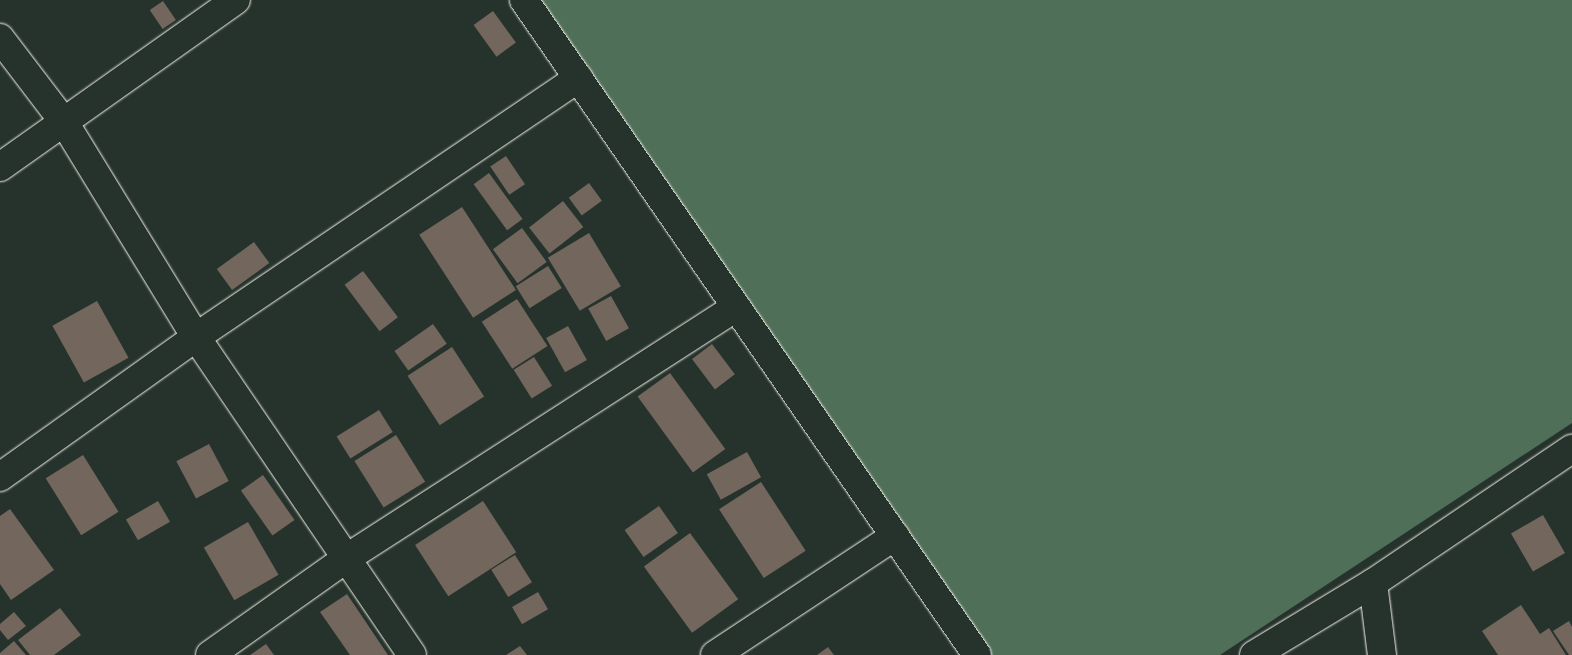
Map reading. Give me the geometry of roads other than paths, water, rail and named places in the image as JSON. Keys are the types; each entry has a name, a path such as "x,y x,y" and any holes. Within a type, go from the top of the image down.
{"street":[{"path":"0,167 236,0"},
{"path":"524,0 977,655"},
{"path":"0,38 64,122 196,337 412,655"},
{"path":"0,477 196,337 578,78"},
{"path":"210,655 347,558 736,308"},
{"path":"1254,655 1373,583 1572,449"},
{"path":"716,655 895,536"},
{"path":"1373,583 1382,655"}]}
